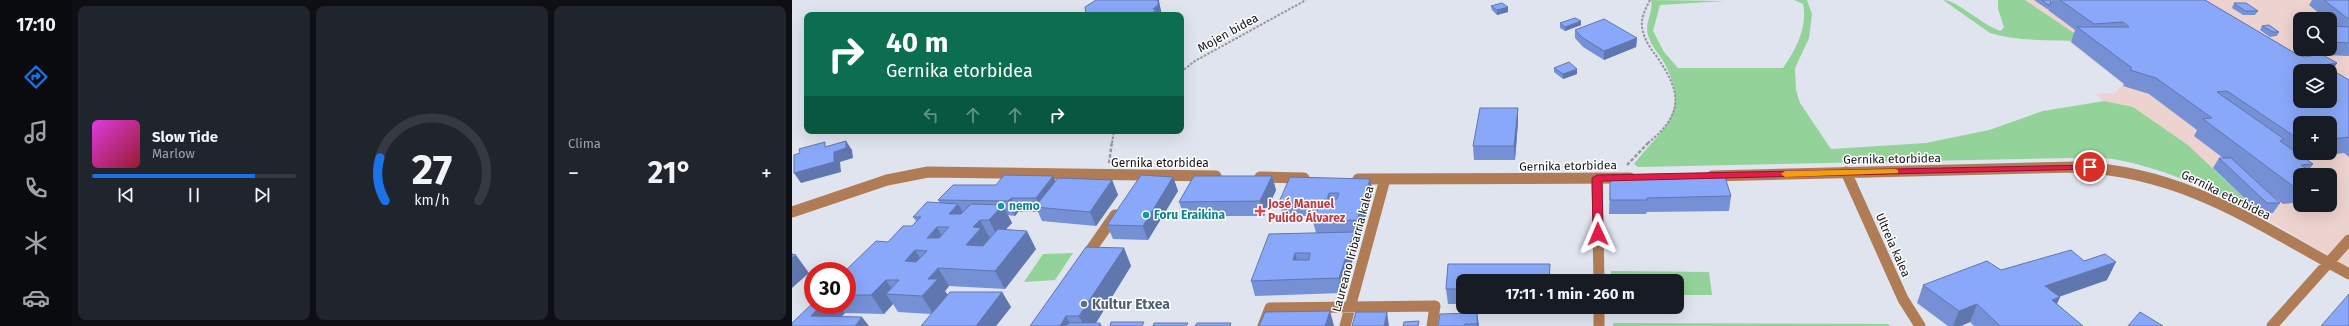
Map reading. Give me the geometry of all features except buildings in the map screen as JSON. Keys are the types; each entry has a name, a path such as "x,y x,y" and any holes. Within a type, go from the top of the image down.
{"street":[{"name":"Gernika etorbidea","path":"1698,176 2077,167 2129,172 2186,188 2224,206 2349,274"},
{"name":"Gernika etorbidea","path":"792,212 887,180 928,172 1228,177"},
{"name":"Ultreia kalea","path":"1846,172 1903,299 1920,326"},
{"path":"1133,188 1142,175"},
{"path":"1252,177 1315,178"},
{"name":"Gernika etorbidea","path":"1346,178 1644,177"},
{"path":"1597,178 1598,274"},
{"name":"Laureano Iribarria kalea","path":"1345,326 1385,179"},
{"path":"1079,267 1120,208"},
{"path":"2272,326 2349,240"},
{"path":"1263,326 1270,308 1435,306 1432,326"},
{"path":"1599,314 1599,326"}],"path":[{"name":"Mojen bidea","path":"1184,70 1195,61 1306,0"},
{"path":"1621,178 1631,157 1665,130 1677,106 1674,86 1662,62 1648,42 1642,27 1650,0"},
{"path":"1107,176 1114,134"}],"shaded area":[{"path":"2025,0 2349,0 2349,269 2264,217 2188,145 2133,107 2104,101 2096,94 2115,93 2123,84 2067,40 2085,41"}],"green space":[{"path":"1651,0 1725,1 1660,5 1653,31 1664,52 1678,68 1783,68 1800,38 1804,21 1803,4 1794,0 1807,0 1812,14 1809,38 1795,68 1796,90 1800,103 1831,149 1926,143 1989,130 2043,111 2104,101 2133,107 2188,145 2264,217 2191,182 2133,163 2108,158 1638,167 1634,164 1663,129 1670,119 1674,108 1675,95 1672,81 1665,64 1649,39 1647,31 1652,4"},
{"path":"1943,0 1955,4 1986,24 2001,31 2004,27 1998,9 1998,0 2025,0 2086,41 2013,38 1990,33"},
{"path":"1073,253 1055,280 1024,282 1043,254"},
{"path":"1611,271 1709,272 1712,295 1684,295 1684,274 1611,274"},
{"path":"1613,323 1888,324 1890,326 1613,326"}],"slow traffic":[{"path":"1785,174 1895,172"}],"place":[{"name":"nemo","path":"1001,206"},
{"name":"José Manuel Pulido Álvarez","path":"1260,211"},
{"name":"Foru Eraikina","path":"1146,215"},
{"name":"Kultur Etxea","path":"1084,304"}],"route":[{"path":"1598,234 1597,178 2090,167"}]}
